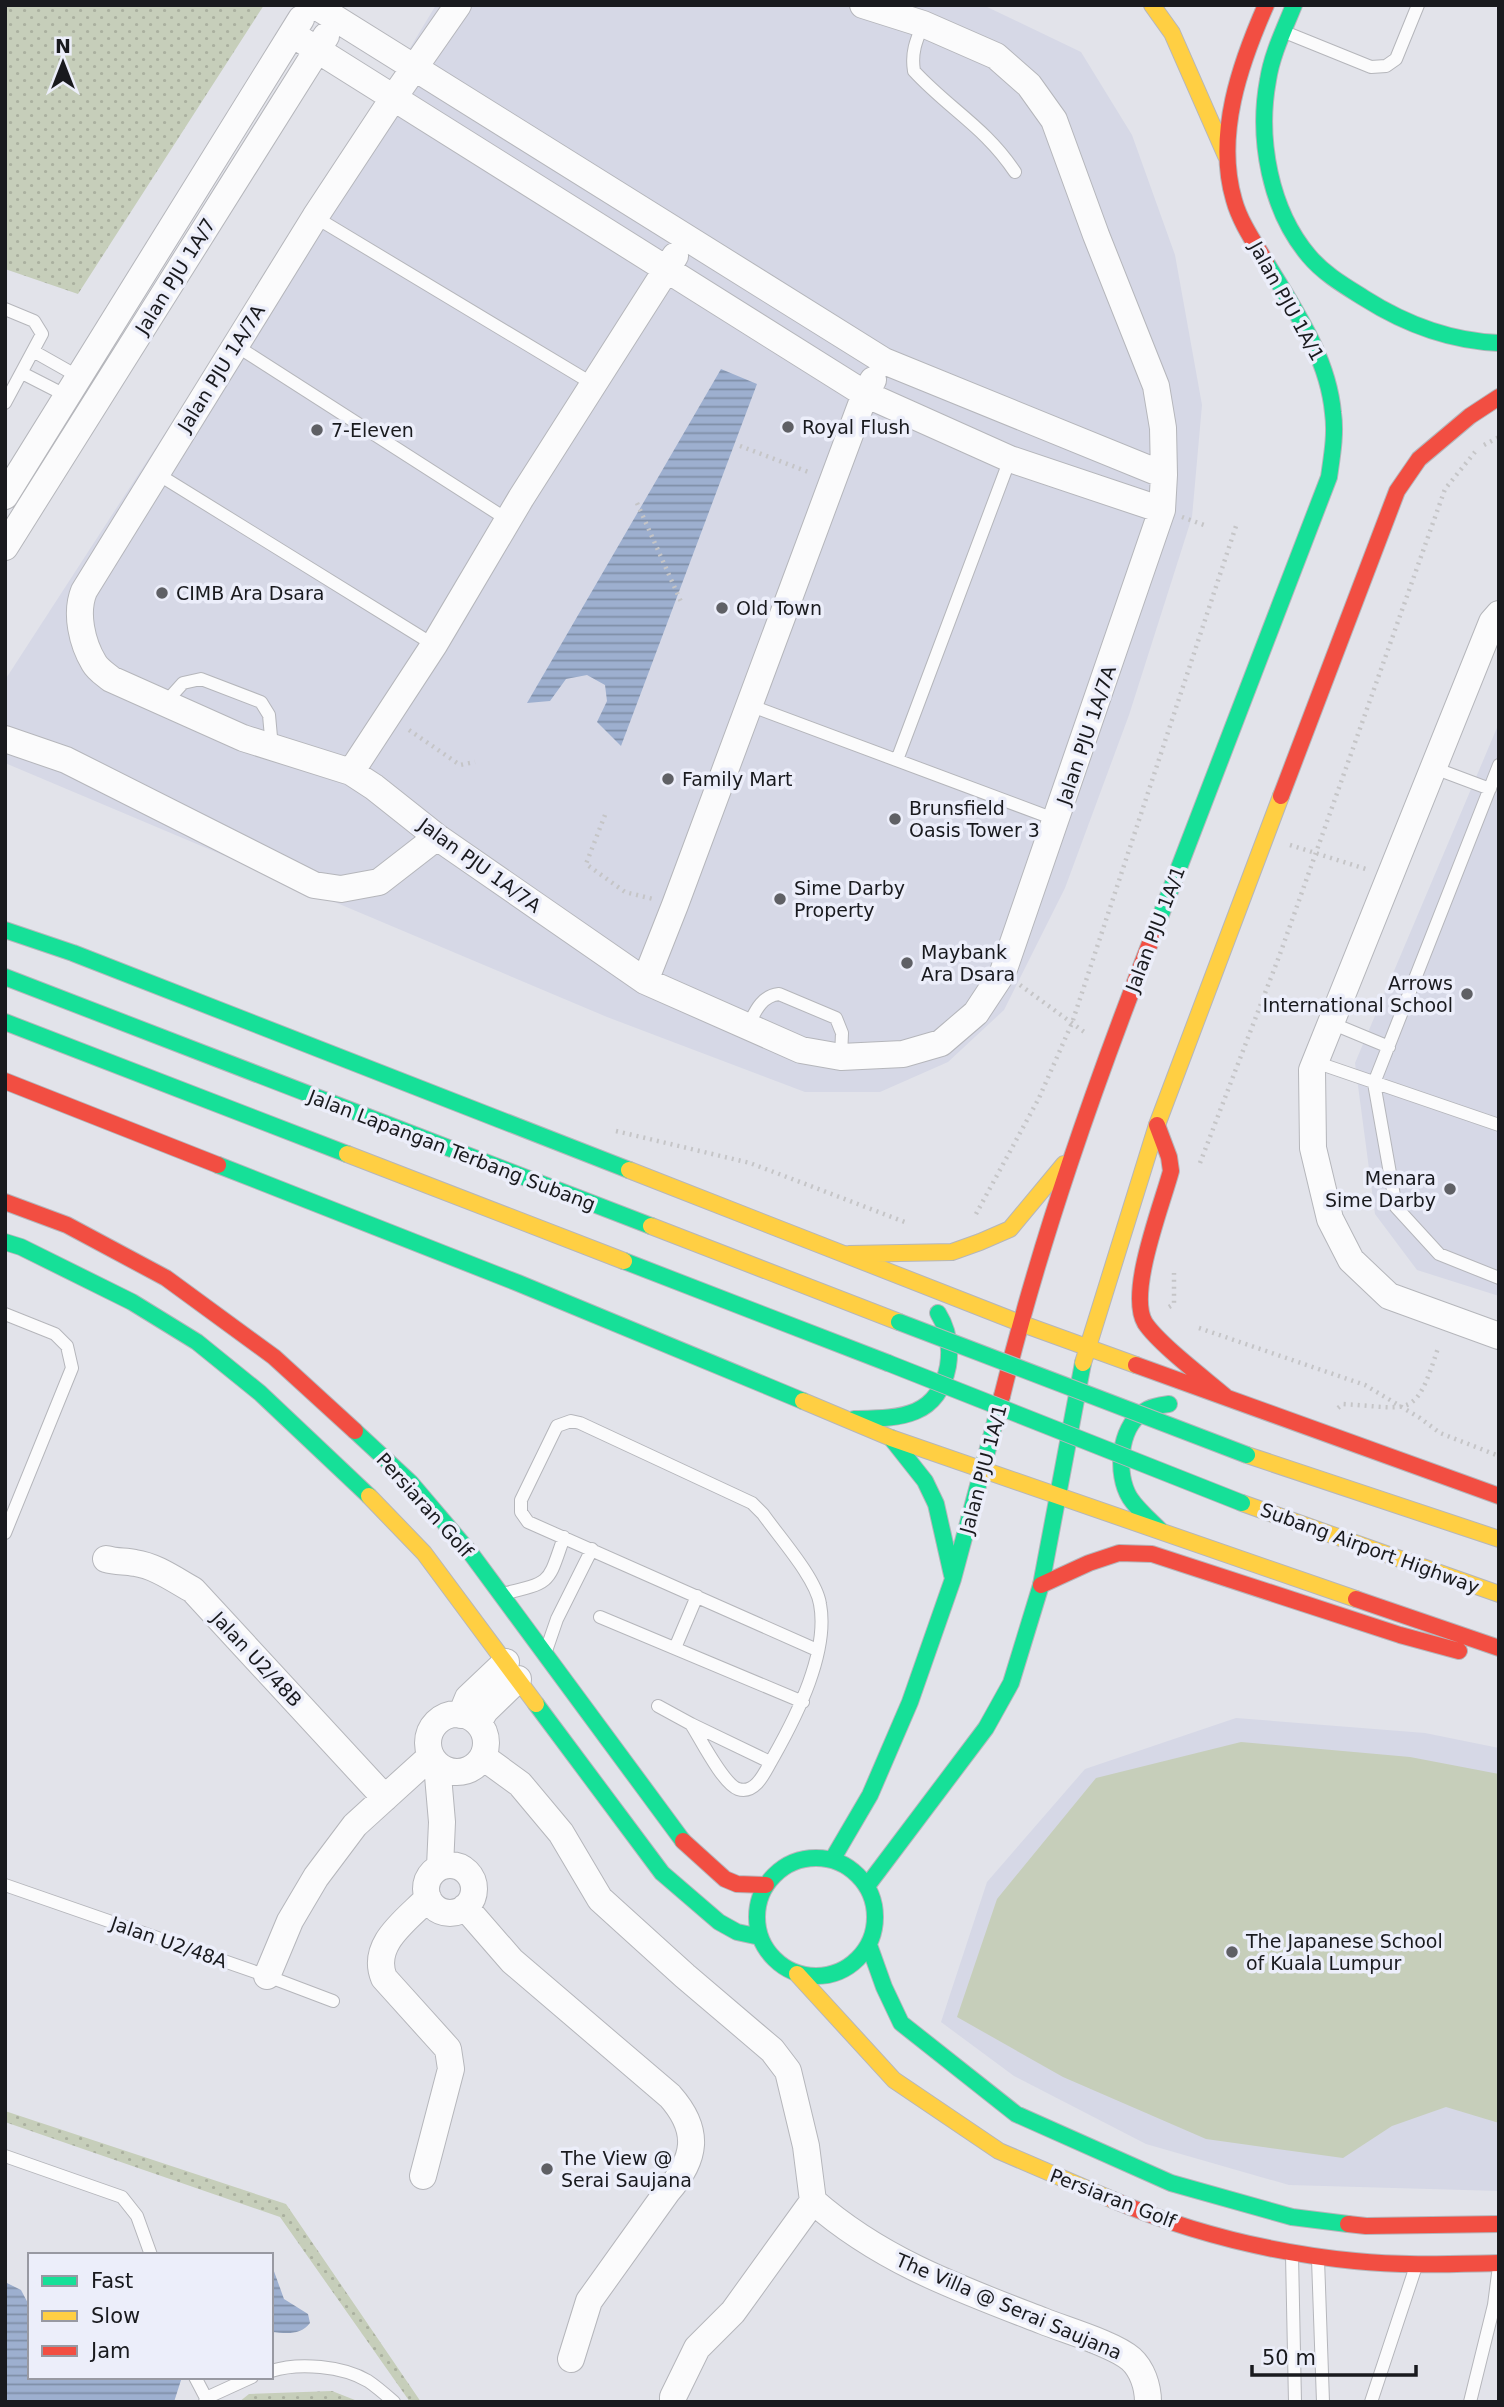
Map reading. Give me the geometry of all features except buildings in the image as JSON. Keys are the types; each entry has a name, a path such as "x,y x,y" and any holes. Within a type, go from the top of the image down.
{"main road":[{"path":"1152,5 1172,33 1226,156"},
{"name":"Jalan PJU 1A/1","path":"832,1860 875,1784 910,1702 953,1579 984,1470 1020,1323 1108,1051 1329,477 1335,449 1332,391 1316,349 1241,219 1232,194 1226,156 1236,90 1250,43 1266,5"},
{"path":"1294,5 1266,90 1264,137 1272,187 1291,229 1309,256 1340,283 1380,308 1431,332 1485,343 1499,343"},
{"path":"867,1886 986,1728 1011,1683 1041,1585 1086,1348 1157,1125 1397,491 1419,459 1470,416 1499,397"},
{"path":"5,930 73,953 1020,1323 1499,1496"},
{"name":"Jalan Lapangan Terbang Subang","path":"5,977 1247,1455 1499,1539"},
{"name":"Subang Airport Highway","path":"5,1022 888,1363 1242,1503 1499,1594"},
{"path":"5,1081 518,1283 891,1438 1499,1650"},
{"path":"1157,1125 1169,1157 1171,1171 1144,1273 1139,1308 1150,1331 1228,1398"},
{"path":"844,1254 952,1251 980,1242 1010,1228 1077,1148"},
{"name":"Persiaran Golf","path":"5,1202 67,1225 166,1278 274,1357 410,1482 502,1594 680,1838 725,1879 737,1884 766,1885"},
{"name":"Persiaran Golf","path":"5,1242 22,1247 132,1302 197,1342 261,1393 344,1470 424,1553 662,1873 719,1923 737,1932 760,1937"},
{"path":"846,1419 897,1418 926,1407 939,1392 947,1371 951,1346 944,1319 928,1301 895,1274"},
{"path":"261,1393 262,1376 267,1363 274,1357"},
{"path":"1160,1531 1129,1496 1122,1452 1128,1429 1140,1413 1161,1405 1228,1398"},
{"path":"891,1438 925,1480 936,1504 953,1579"},
{"path":"1041,1585 1088,1563 1119,1553 1152,1554 1400,1635 1462,1651 1499,1650"},
{"path":"813,1858 832,1860 846,1866 858,1874 867,1886 875,1905 876,1925 869,1945 859,1959 846,1969 813,1977 797,1973 768,1953 760,1937 756,1920 758,1901 766,1885 779,1871 795,1862 813,1858"},
{"name":"Persiaran Golf","path":"869,1945 901,2023 1016,2114 1171,2183 1292,2235 1317,2238 1366,2225 1499,2224"},
{"name":"Persiaran Golf","path":"797,1973 894,2080 999,2151 1156,2218 1317,2238 1417,2264 1499,2264"}],"street":[{"name":"Jalan PJU 1A/7A","path":"458,5 316,217 84,591 79,612 85,642 95,666 111,679 243,738 351,772 437,836 645,981 801,1050 841,1057 903,1054 941,1043 976,1013 1003,972 1161,510 1164,475 1163,428 1156,386 1054,120 1029,85 996,56 923,24 863,5"},
{"path":"327,9 884,361 1164,475"},
{"name":"Jalan PJU 1A/7","path":"5,496 292,34 327,9"},
{"name":"Jalan PJU 1A/7","path":"5,547 318,50 327,9"},
{"path":"292,34 865,394 1010,459 1161,510"},
{"path":"351,772 687,236"},
{"path":"645,981 676,905 865,394 884,361"},
{"path":"1499,614 1492,622 1312,1070 1312,1148 1330,1219 1351,1260 1389,1296 1499,1336"},
{"path":"5,738 66,760 314,885 341,889 379,883 437,836"},
{"name":"Jalan U2/48B","path":"106,1559 159,1570 193,1590 386,1798"},
{"path":"448,1866 441,1764 428,1748 431,1730 444,1717 469,1719 485,1711 512,1671"},
{"path":"267,1976 290,1921 316,1877 355,1825 386,1798 441,1764 471,1769 483,1756 486,1739 469,1719"},
{"path":"483,1756 520,1784 561,1833 600,1899 772,2050 788,2071 806,2146 813,2202 733,2312 697,2348 673,2396 673,2402"},
{"path":"448,1866 468,1873 474,1887 470,1901 459,1911 444,1912 437,1909 428,1898 426,1890 429,1877 448,1866"},
{"path":"423,2176 451,2069 448,2049 384,1978 380,1969 380,1958 387,1940 428,1898"},
{"path":"465,1907 512,1961 670,2096 689,2124 690,2159 681,2176 589,2301 571,2359"},
{"name":"The Villa @ Serai Saujana","path":"813,2202 899,2262 1129,2357 1141,2370 1148,2402"}],"lane":[{"path":"1284,31 1371,68 1386,66 1396,60 1418,5"},
{"path":"923,24 913,48 914,71 982,130 1015,172"},
{"path":"316,217 593,384"},
{"path":"5,309 34,321 42,334 5,403"},
{"path":"235,345 508,520"},
{"path":"33,351 73,387"},
{"path":"22,373 73,387"},
{"path":"897,760 1010,459"},
{"path":"156,473 433,645"},
{"path":"165,704 183,683 201,679 261,702 269,715 272,748"},
{"path":"750,705 1057,820"},
{"path":"1499,765 1374,1083 1396,1207 1439,1254 1499,1278"},
{"path":"1433,768 1490,789"},
{"path":"748,1026 759,1004 771,995 779,994 836,1018 842,1033 841,1057"},
{"path":"1331,1023 1389,1047"},
{"path":"1315,1062 1499,1125"},
{"path":"5,1314 55,1334 67,1346 72,1368 5,1533"},
{"path":"691,1724 730,1785 742,1790 752,1788 759,1782 803,1702 817,1650 822,1619 816,1587 752,1503 580,1423 571,1421 557,1426 520,1506 528,1522 817,1650"},
{"path":"502,1594 534,1587 546,1581 564,1537"},
{"path":"545,1655 557,1619 592,1549"},
{"path":"675,1647 697,1596"},
{"path":"600,1616 803,1702"},
{"path":"658,1706 770,1762"},
{"name":"Jalan U2/48A","path":"5,1885 333,2001"},
{"path":"5,2156 122,2197 137,2216 149,2253"},
{"path":"1292,2235 1295,2402"},
{"path":"1317,2238 1323,2402"},
{"path":"1371,2402 1417,2264"},
{"path":"1470,2402 1497,2305 1499,2264"},
{"path":"273,2371 310,2365 332,2369 366,2380 394,2402"},
{"path":"196,2379 206,2400 248,2379"}],"path":[{"path":"1196,1176 1316,853 1445,489 1478,447 1499,437"},
{"path":"740,446 832,481"},
{"path":"637,503 682,604"},
{"path":"980,1242 974,1227 977,1211 1039,1098 1072,1023 1237,523"},
{"path":"409,730 460,765 475,762"},
{"path":"605,815 586,864 625,892 676,905"},
{"path":"1267,837 1390,877"},
{"path":"1003,972 1108,1051"},
{"path":"1174,1270 1174,1304"},
{"path":"1199,1328 1365,1385 1440,1433 1499,1456"},
{"path":"1311,1428 1343,1404 1404,1408 1416,1401 1428,1380 1438,1348"}],"shaded area":[{"path":"436,5 983,5 1081,52 1132,135 1175,255 1202,405 1192,517 1129,715 1065,888 1004,1010 948,1062 880,1092 805,1092 607,1017 5,763 5,680 346,154"},
{"path":"1499,723 1499,1296 1417,1270 1375,1214 1355,1063"},
{"name":"The Japanese School of Kuala Lumpur","path":"1236,1718 1425,1733 1499,1748 1499,2191 1289,2185 1146,2144 1014,2076 941,2022 987,1882 1085,1769"}],"green space":[{"path":"5,5 264,5 78,294 5,269"},
{"name":"The Japanese School of Kuala Lumpur","path":"1241,1742 1410,1757 1499,1774 1499,2123 1446,2107 1392,2126 1343,2158 1206,2139 1063,2077 957,2017 997,1899 1096,1778"},
{"path":"5,2111 286,2204 421,2402 410,2402 280,2217 5,2122"},
{"path":"332,2391 360,2402 239,2402 249,2394"}],"water":[{"path":"721,369 757,384 621,746 597,722 607,701 605,685 587,675 566,679 550,701 527,703"},
{"path":"273,2269 284,2299 308,2314 310,2323 302,2330 292,2333 273,2332"},
{"path":"5,2282 21,2290 28,2303 28,2379 181,2379 174,2402 5,2402"}],"traffic: fast":[{"path":"1294,5 1270,70 1264,126 1276,196 1296,238 1309,256 1328,274 1396,316 1446,335 1499,343"},
{"path":"1152,938 1329,477 1334,421 1330,392 1308,334 1266,262"},
{"path":"5,930 73,953 629,1170"},
{"path":"5,977 651,1226"},
{"path":"5,1022 347,1154"},
{"path":"218,1165 518,1283 803,1401"},
{"path":"5,1242 21,1247 132,1302 197,1342 260,1393 369,1496"},
{"path":"624,1261 888,1363"},
{"path":"854,1419 900,1416 925,1406 935,1396 943,1383 949,1352 948,1338 938,1313"},
{"path":"899,1322 1247,1455"},
{"path":"888,1363 1242,1503"},
{"path":"867,1886 986,1728 1011,1683 1041,1585 1083,1363"},
{"path":"832,1860 870,1795 910,1702 953,1579 1002,1396"},
{"path":"1160,1530 1130,1498 1122,1477 1121,1464 1124,1440 1135,1419 1149,1409 1169,1404"},
{"path":"355,1431 410,1482 472,1555 683,1841"},
{"path":"891,1438 925,1481 936,1504 952,1575"},
{"path":"536,1704 662,1873 719,1922 737,1932 760,1937"},
{"path":"816,1858 839,1862 858,1875 871,1894 875,1917 871,1940 858,1959 839,1972 816,1976 793,1972 774,1959 761,1940 757,1917 761,1894 774,1875 793,1862 816,1858"},
{"path":"869,1945 901,2023 1016,2114 1171,2183 1292,2217 1348,2224"}],"traffic: slow":[{"path":"1152,5 1172,33 1226,156"},
{"path":"1083,1363 1157,1125 1281,796"},
{"path":"347,1154 624,1261"},
{"path":"849,1254 952,1252 980,1242 1010,1229 1064,1164"},
{"path":"629,1170 1020,1323 1136,1365"},
{"path":"651,1226 899,1322"},
{"path":"803,1401 891,1438 1356,1599"},
{"path":"1247,1455 1499,1539"},
{"path":"369,1496 424,1553 536,1704"},
{"path":"1242,1503 1499,1594"},
{"path":"797,1974 894,2080 999,2151 1113,2200"}],"traffic: jam":[{"path":"1266,5 1239,75 1227,150 1234,200 1248,232 1266,262"},
{"path":"1281,796 1397,491 1419,459 1470,416 1499,397"},
{"path":"1002,1396 1051,1222 1109,1050 1152,938"},
{"path":"5,1081 218,1165"},
{"path":"1157,1125 1169,1157 1171,1171 1148,1248 1140,1291 1141,1309 1145,1323 1160,1341 1225,1396"},
{"path":"5,1202 67,1225 166,1278 274,1357 355,1431"},
{"path":"1136,1365 1499,1496"},
{"path":"1041,1585 1089,1563 1119,1553 1152,1554 1400,1635 1459,1651"},
{"path":"1356,1599 1499,1648"},
{"path":"683,1841 725,1879 737,1884 766,1885"},
{"path":"1113,2200 1201,2231 1293,2253 1391,2264 1499,2263"},
{"path":"1348,2224 1499,2224"}],"place":[{"name":"Royal Flush","path":"788,427"},
{"name":"7-Eleven","path":"317,430"},
{"name":"CIMB Ara Dsara","path":"162,593"},
{"name":"Old Town","path":"722,608"},
{"name":"Family Mart","path":"668,779"},
{"name":"Brunsfield Oasis Tower 3","path":"895,819"},
{"name":"Sime Darby Property","path":"780,899"},
{"name":"Maybank Ara Dsara","path":"907,963"},
{"name":"Arrows International School","path":"1467,994"},
{"name":"Menara Sime Darby","path":"1450,1189"},
{"name":"The Japanese School of Kuala Lumpur","path":"1232,1952"},
{"name":"The View @ Serai Saujana","path":"547,2169"}]}
